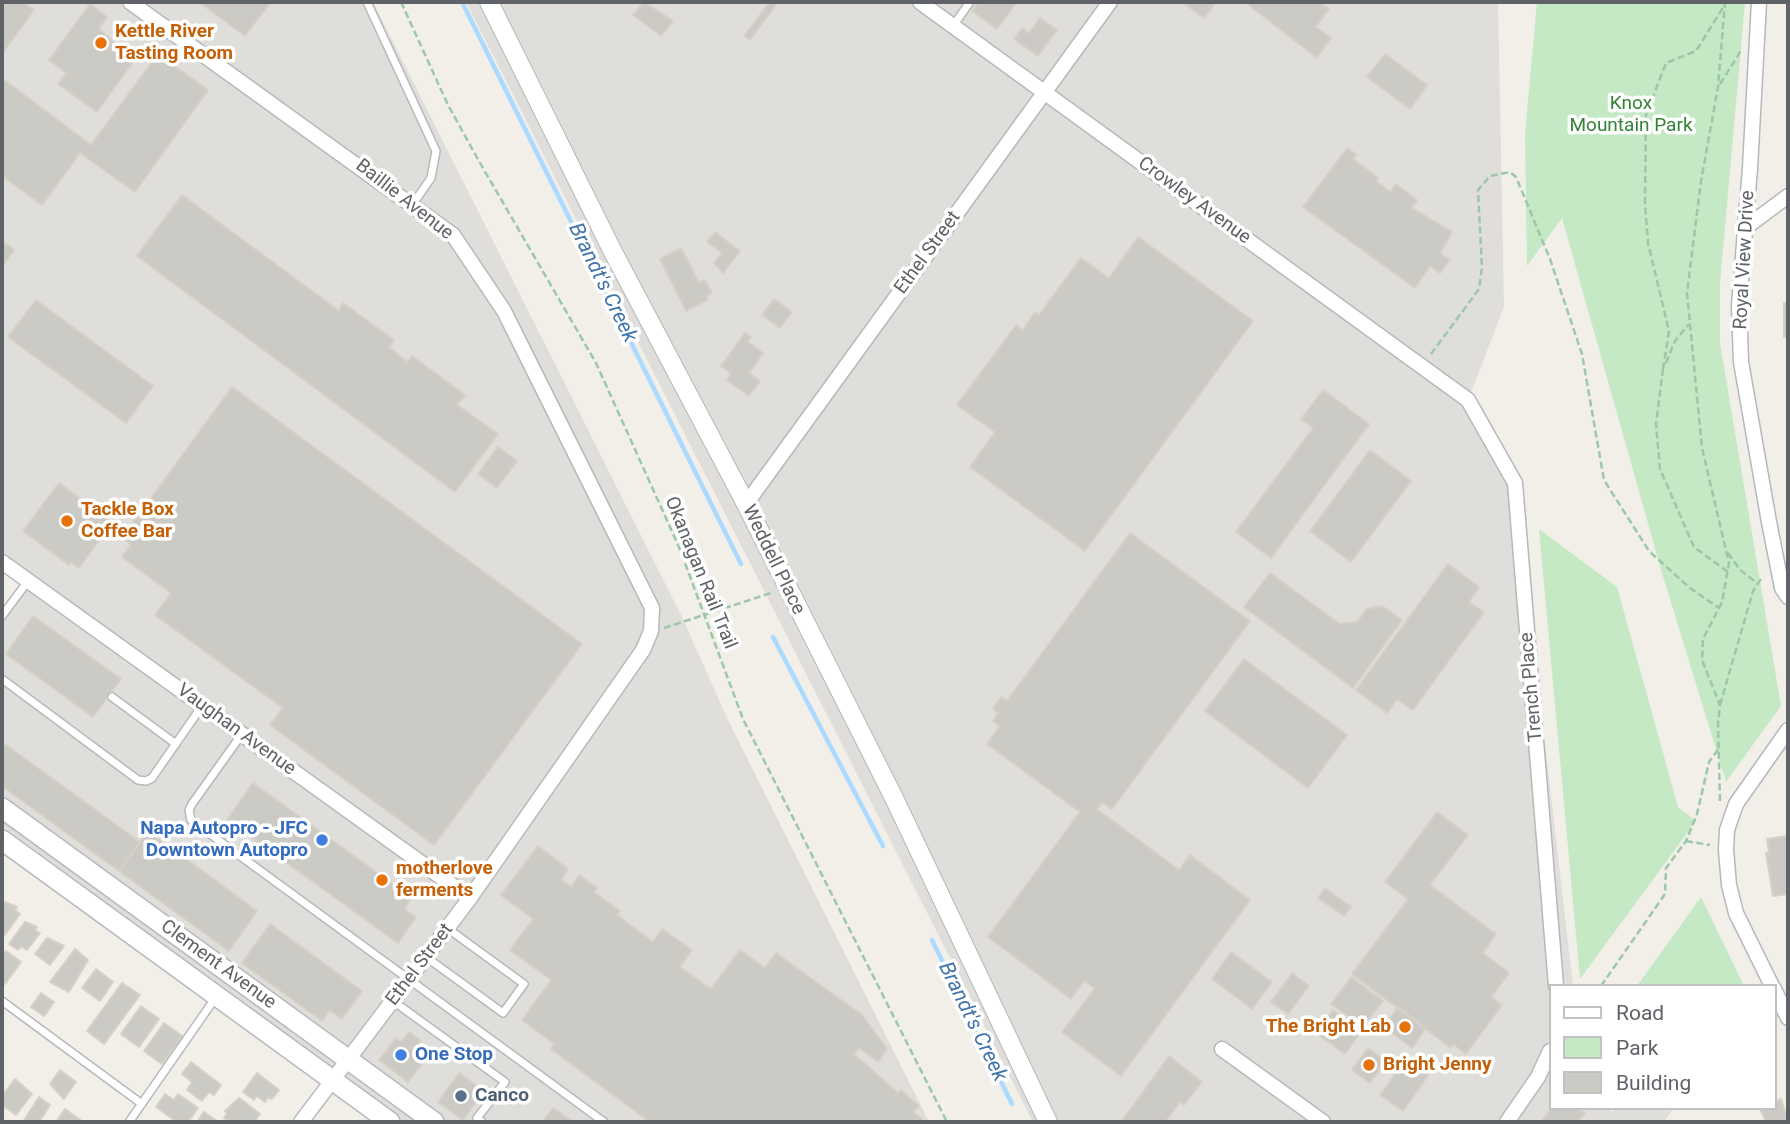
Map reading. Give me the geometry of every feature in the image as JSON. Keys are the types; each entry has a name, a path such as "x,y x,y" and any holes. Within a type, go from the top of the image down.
{"main road":[{"name":"Clement Avenue","path":"2,808 434,1122"},
{"name":"Clement Avenue","path":"2,840 390,1122"}],"street":[{"name":"Baillie Avenue","path":"130,2 453,235 505,311 652,608 651,631"},
{"name":"Weddell Place","path":"489,2 612,250 746,504 894,798 1048,1122"},
{"name":"Crowley Avenue","path":"920,2 1468,400"},
{"name":"Ethel Street","path":"746,504 1110,2"},
{"name":"Royal View Drive","path":"1759,2 1739,306 1741,362 1776,558 1782,588 1788,597"},
{"path":"1745,228 1788,196"},
{"name":"Trench Place","path":"1468,400 1515,482 1556,984"},
{"name":"Vaughan Avenue","path":"2,562 470,898"},
{"name":"Ethel Street","path":"301,1122 470,898 643,650 651,631"},
{"path":"1771,984 1736,913 1729,885 1727,830 1736,804 1788,730"},
{"path":"1776,994 1788,1018"},
{"path":"1222,1048 1323,1122"},
{"path":"1507,1122 1527,1094 1548,1055"}],"lane":[{"path":"367,2 436,150 431,178 413,204"},
{"path":"953,26 970,2"},
{"path":"2,616 28,580"},
{"path":"2,678 138,780 152,778 202,706"},
{"path":"112,697 176,744"},
{"path":"242,734 192,804 189,810 191,820 604,1122"},
{"path":"426,957 503,1013 524,984 447,928"},
{"path":"129,1122 217,997"},
{"path":"393,1001 505,1083 477,1121"},
{"path":"2,1002 142,1104"}],"path":[{"name":"Okanagan Rail Trail","path":"401,2 448,105 596,363 679,547 703,618 743,719 947,1122"},
{"path":"1720,705 1702,660 1703,639 1719,608 1728,572 1726,551 1702,449 1687,293 1701,181 1718,87 1725,3"},
{"path":"1725,3 1696,51 1665,63 1646,115 1648,243 1669,331 1656,424 1660,468 1694,547 1728,572"},
{"path":"1718,87 1736,53 1758,35"},
{"path":"1422,366 1479,289 1482,268 1478,190 1490,176 1510,172 1516,177 1549,259 1582,354 1604,480 1649,551 1690,588 1719,608"},
{"path":"1663,369 1675,341 1690,324"},
{"path":"1726,551 1740,570 1758,584"},
{"path":"1718,811 1721,798 1720,705 1738,636 1758,584 1776,558"},
{"path":"651,631 703,618 787,587"},
{"path":"1602,984 1665,894 1666,868 1686,841 1697,814 1709,762 1720,747"},
{"path":"1686,841 1710,846 1712,835"}],"shaded area":[{"path":"2,2 373,2 682,617 728,720 929,1122 405,1122 2,826 2,618 30,579 2,558"},
{"path":"466,2 1498,2 1504,307 1468,400 1515,483 1573,984 1548,984 1548,1110 1673,1110 1664,1122 1033,1122"}],"green space":[{"name":"Knox Mountain Park","path":"1537,2 1745,2 1720,283 1720,343 1781,706 1726,782 1662,573 1562,218 1527,266 1525,134"},
{"path":"1539,529 1617,587 1678,807 1696,821 1580,979"},
{"path":"1701,897 1743,984 1638,984"}],"building":[{"path":"2,2 23,2 34,10 2,54"},
{"path":"199,2 271,2 245,36"},
{"path":"644,2 673,21 661,36 633,15"},
{"path":"770,2 778,2 750,40 744,36"},
{"path":"979,2 1017,2 997,29 972,11"},
{"path":"1182,2 1216,2 1204,18"},
{"path":"1245,2 1320,2 1329,9 1316,27 1331,38 1317,58"},
{"path":"90,4 107,17 99,29 124,51 126,48 137,56 97,112 58,84 66,73 49,60"},
{"path":"1040,18 1057,30 1038,56 1014,39 1022,28 1029,33"},
{"path":"158,54 208,90 135,192 80,153 42,205 2,176 3,79 91,145"},
{"path":"1385,54 1427,85 1410,109 1367,77"},
{"path":"1347,148 1356,154 1353,159 1378,178 1376,181 1390,192 1396,184 1417,200 1412,208 1452,232 1440,253 1450,260 1440,273 1430,266 1415,288 1303,207"},
{"path":"182,195 339,311 343,303 394,340 389,347 407,362 412,356 465,395 457,405 498,434 455,492 137,256"},
{"path":"715,232 740,251 723,273 714,263 722,253 707,242"},
{"path":"1138,237 1253,321 1085,551 970,467 995,432 957,405 1016,325 1023,330 1035,312 1039,315 1081,258 1109,278"},
{"path":"2,241 14,250 2,267"},
{"path":"681,248 699,283 705,280 712,293 706,296 707,300 686,311 660,259"},
{"path":"774,299 792,312 780,328 762,315"},
{"path":"36,300 153,386 126,423 8,337"},
{"path":"1784,303 1788,303 1788,337 1784,337"},
{"path":"745,333 751,337 748,342 763,353 749,373 760,381 749,396 727,380 731,373 721,366"},
{"path":"232,387 582,644 434,845 270,725 283,708 155,615 171,593 122,557 131,545 122,538"},
{"path":"1323,390 1369,424 1271,558 1236,532 1313,428 1301,419"},
{"path":"498,447 517,461 497,488 478,474"},
{"path":"1370,450 1411,481 1351,562 1310,531"},
{"path":"59,483 112,522 79,568 71,562 69,565 23,531"},
{"path":"1130,533 1250,621 1112,809 1102,802 1097,809 1179,870 1190,855 1250,900 1121,1076 1062,1032 1095,988 1084,981 1071,999 988,937 1080,812 987,744 1000,726 993,721 998,713 993,709 1001,697 1007,701"},
{"path":"1448,564 1479,587 1469,602 1484,612 1413,710 1397,699 1387,713 1356,690"},
{"path":"1270,573 1340,624 1357,622 1367,609 1382,606 1402,620 1353,688 1244,607"},
{"path":"33,616 121,679 93,717 6,654"},
{"path":"1244,659 1347,735 1308,788 1205,711"},
{"path":"2,742 140,842 119,871 2,786"},
{"path":"253,783 412,898 404,909 416,917 398,943 227,820"},
{"path":"1437,812 1468,835 1430,885 1496,934 1483,953 1509,973 1491,997 1502,1005 1466,1054 1454,1045 1451,1048 1352,974 1408,899 1385,882"},
{"path":"148,831 257,911 229,951 119,871"},
{"path":"1788,836 1788,894 1773,896 1766,853 1769,853 1767,839"},
{"path":"538,846 568,869 561,880 571,887 579,875 597,888 594,892 620,911 617,915 653,942 662,929 692,950 680,967 711,989 740,950 765,968 776,953 862,1015 887,1049 878,1062 859,1048 854,1054 898,1093 901,1090 919,1106 913,1112 925,1122 650,1122 551,1049 554,1044 522,1020 551,980 510,950 533,919 501,895"},
{"path":"1325,888 1351,907 1344,916 1318,898"},
{"path":"2,901 17,907 15,910 20,914 4,936"},
{"path":"25,922 37,927 35,930 40,933 27,950 21,946 18,950 9,944"},
{"path":"270,924 362,991 342,1019 330,1010 322,1021 242,963"},
{"path":"47,938 64,946 50,965 35,954"},
{"path":"75,949 88,960 69,992 50,982"},
{"path":"6,951 21,962 5,984 2,982 2,956"},
{"path":"1231,952 1272,982 1252,1009 1212,979"},
{"path":"96,969 113,982 100,1001 82,988"},
{"path":"1292,973 1309,986 1288,1014 1271,1002"},
{"path":"1351,977 1383,1001 1363,1027 1331,1004"},
{"path":"122,983 140,995 104,1044 87,1031"},
{"path":"41,993 54,1002 44,1016 31,1007"},
{"path":"141,1006 159,1019 139,1047 121,1034"},
{"name":"The Bright Lab","path":"1398,1007 1426,1028 1412,1048 1384,1027"},
{"path":"1333,1010 1362,1030 1345,1054 1316,1033"},
{"path":"164,1023 182,1036 162,1064 144,1051"},
{"name":"One Stop","path":"409,1032 421,1041 414,1051 426,1059 408,1082 379,1060 396,1038 401,1042"},
{"name":"Bright Jenny","path":"1368,1048 1386,1061 1370,1083 1352,1070"},
{"path":"1169,1056 1202,1082 1184,1105 1180,1102 1165,1122 1121,1122"},
{"path":"1407,1058 1429,1074 1403,1111 1380,1095"},
{"path":"191,1062 221,1085 214,1095 209,1092 202,1101 187,1090 192,1082 182,1074"},
{"path":"60,1070 76,1082 64,1099 50,1084"},
{"path":"257,1073 279,1090 272,1099 268,1097 265,1102 257,1096 254,1100 243,1092"},
{"path":"459,1073 484,1091 463,1120 438,1102"},
{"path":"15,1079 32,1094 16,1115 2,1105 2,1096"},
{"path":"165,1094 174,1100 178,1094 198,1108 188,1122 177,1122 156,1107"},
{"path":"39,1097 50,1105 39,1122 23,1122"},
{"path":"239,1098 260,1114 254,1122 230,1122 224,1118 227,1113 225,1111"},
{"path":"1781,1099 1788,1122 1766,1122 1760,1110 1776,1110 1776,1101"},
{"path":"553,1108 573,1122 542,1122"},
{"path":"65,1109 83,1122 56,1122"},
{"path":"1550,1110 1581,1110 1585,1113 1578,1122 1541,1122"},
{"path":"204,1112 218,1122 202,1122 199,1119"}],"waterway":[{"name":"Brandt's Creek","path":"462,2 741,564"},
{"name":"Brandt's Creek","path":"773,637 883,846"},
{"name":"Brandt's Creek","path":"932,940 1012,1104"}],"place":[{"name":"Kettle River Tasting Room","path":"101,43"},
{"name":"Tackle Box Coffee Bar","path":"67,521"},
{"name":"Napa Autopro - JFC Downtown Autopro","path":"322,840"},
{"name":"motherlove ferments","path":"382,880"},
{"name":"The Bright Lab","path":"1405,1027"},
{"name":"One Stop","path":"401,1055"},
{"name":"Bright Jenny","path":"1369,1065"},
{"name":"Canco","path":"461,1096"}]}
